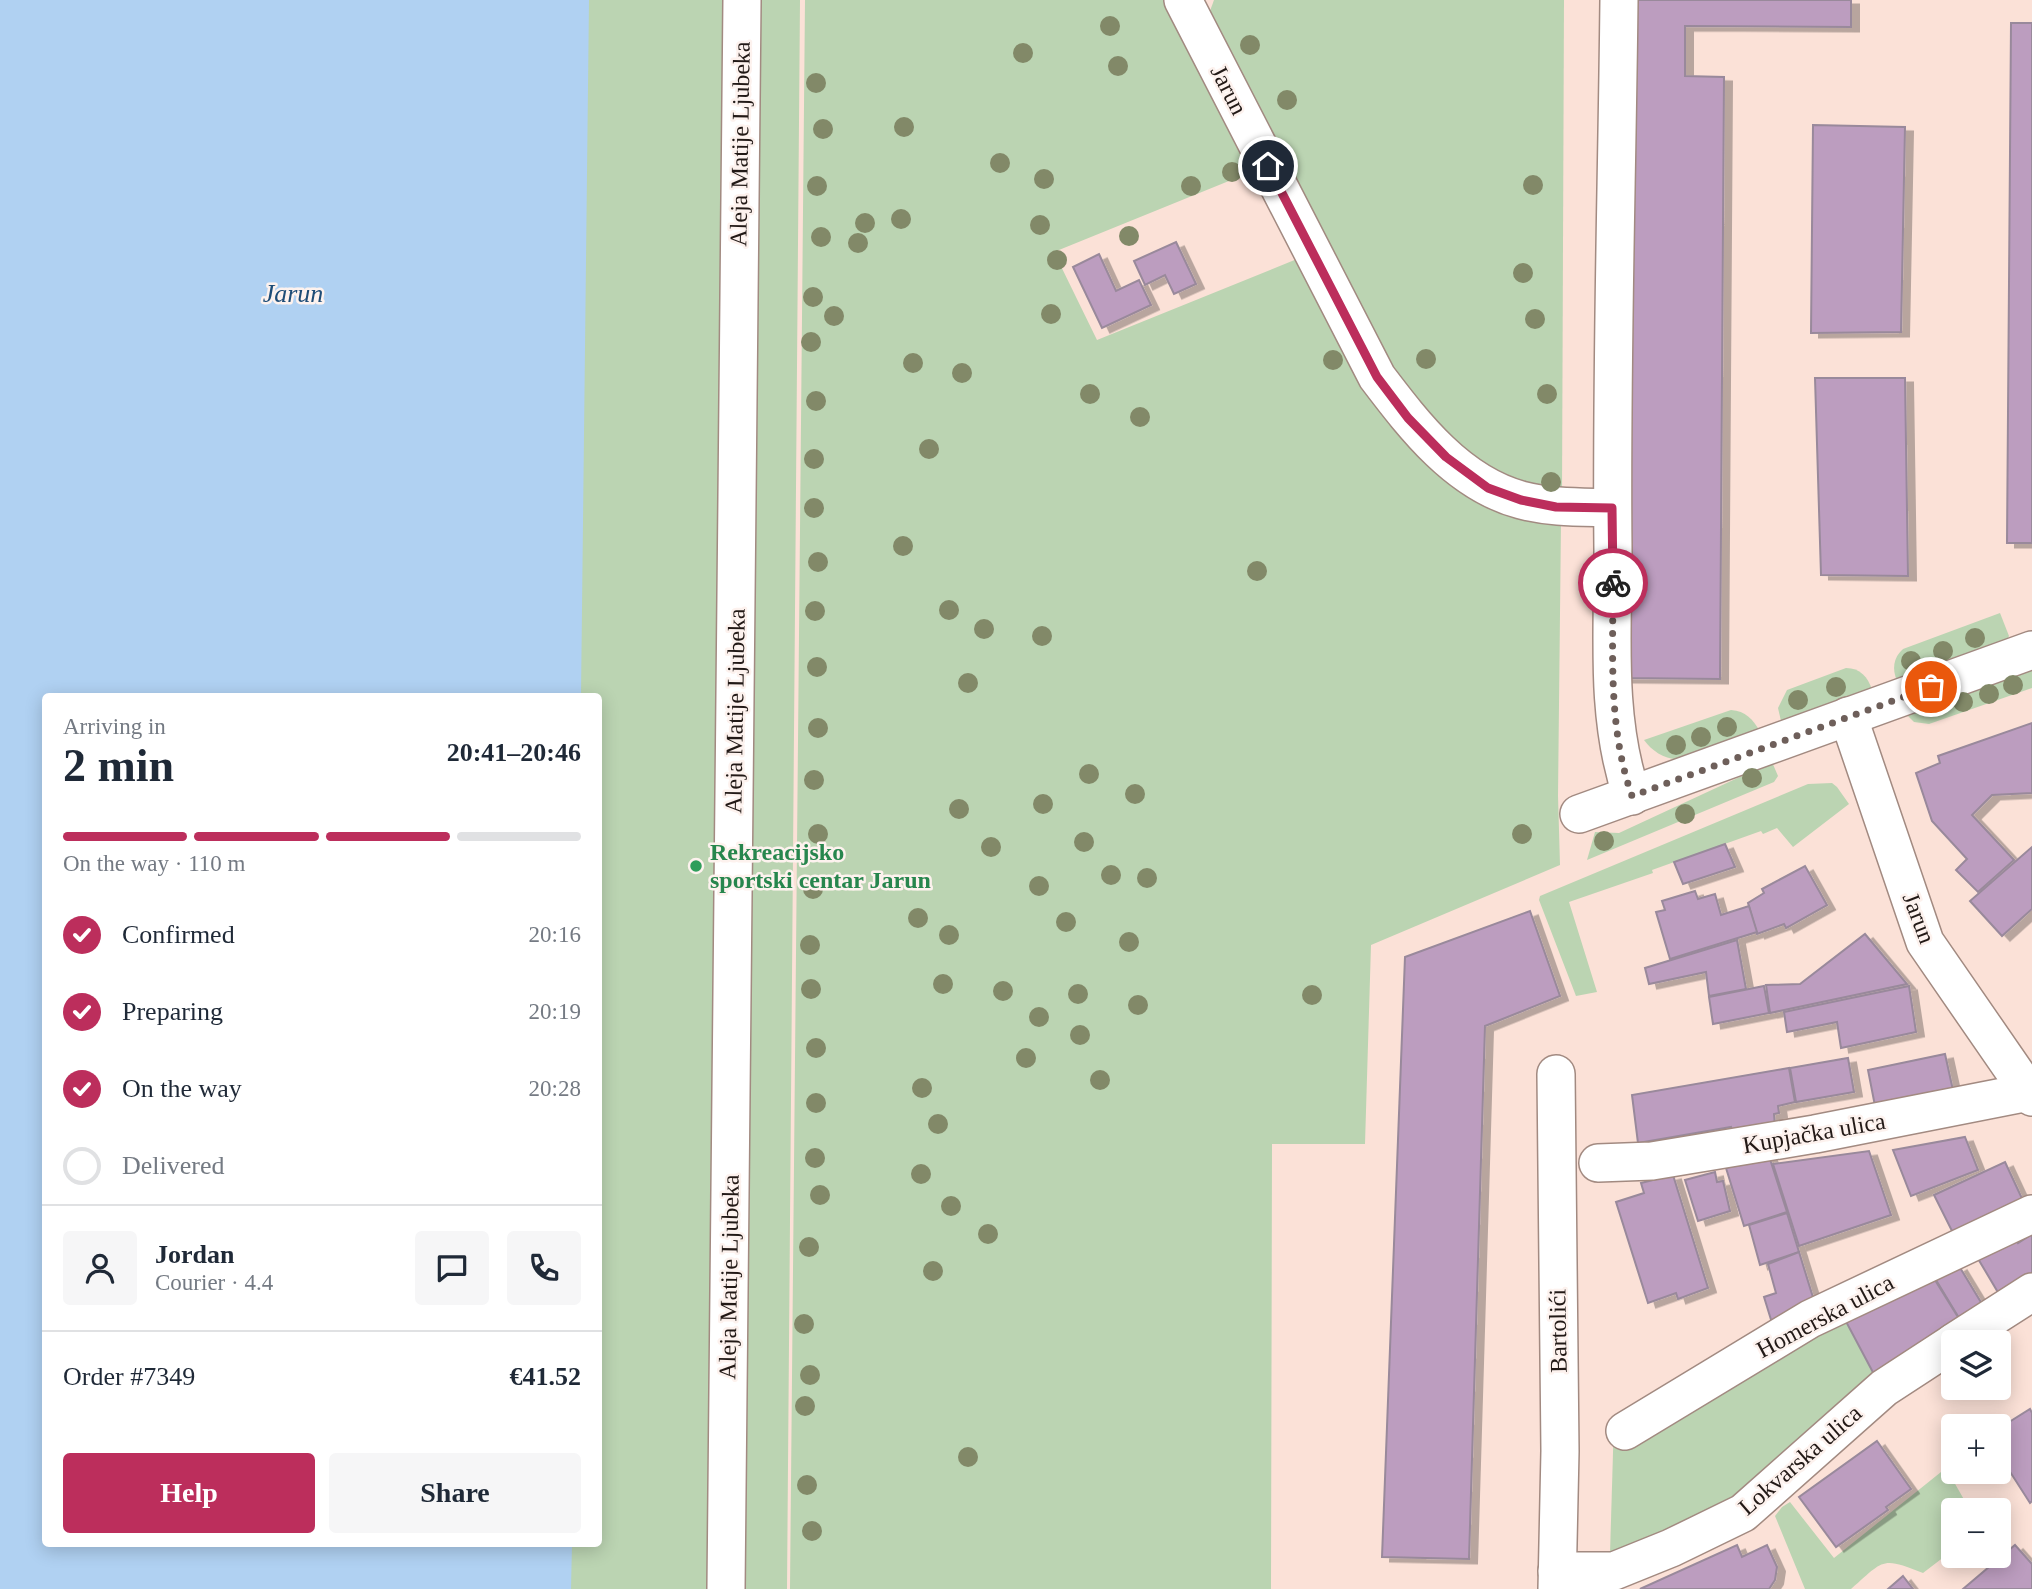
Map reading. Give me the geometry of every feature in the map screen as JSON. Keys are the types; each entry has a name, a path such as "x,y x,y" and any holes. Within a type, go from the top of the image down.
{"street":[{"name":"Aleja Matije Ljubeka","path":"726,1589 742,0"},
{"name":"Jarun","path":"1183,0 1377,377 1408,418 1446,457 1488,488 1521,500 1556,507 1612,508"},
{"path":"1619,0 1612,508 1614,719 1624,774 1632,796"},
{"path":"1579,814 2032,650"},
{"name":"Jarun","path":"1848,716 1925,942 2030,1095"},
{"name":"Bartolići","path":"1556,1074 1560,1451 1557,1580"},
{"name":"Kupjačka ulica","path":"1598,1163 1653,1161 2030,1095"},
{"name":"Homerska ulica","path":"1625,1432 1810,1319 2032,1214"},
{"name":"Lokvarska ulica","path":"1974,1330 2032,1292"},
{"name":"Lokvarska ulica","path":"1557,1580 1614,1571 1671,1548 1743,1513 1884,1388 1941,1351"}],"green space":[{"name":"Rekreacijsko sportski centar Jarun","path":"0,0 800,0 787,1589 0,1589"},
{"path":"805,0 1169,0 1256,170 1054,252 1097,340 1297,259 1368,381 1561,522 1558,796 1560,865 1371,945 1365,1144 1272,1144 1271,1589 790,1589"},
{"path":"1214,0 1564,0 1562,496 1488,472 1397,386 1223,46 1210,11"},
{"path":"2000,613 2009,636 2007,640 1897,681 1894,664 1903,649"},
{"path":"1846,668 1863,674 1872,690 1781,721 1778,708 1787,690"},
{"path":"2032,668 2032,688 1929,724 1914,722 1908,716 1923,707"},
{"path":"1731,710 1748,716 1760,731 1679,759 1659,754 1644,740"},
{"path":"1772,762 1778,776 1774,782 1587,860 1595,832 1619,833"},
{"path":"1832,783 1849,804 1793,847 1777,828 1763,834 1761,831 1569,902 1597,992 1576,996 1539,900 1540,896 1808,784"},
{"path":"1842,1314 1876,1378 1770,1476 1722,1505 1610,1554 1614,1419"},
{"path":"1941,1472 1941,1484 1955,1484 1963,1498 1941,1498 1941,1559 1923,1573 1899,1564 1884,1564 1851,1589 1805,1589 1775,1516 1782,1507 1790,1502 1834,1558"}],"water":[{"name":"Jarun","path":"0,0 589,0 581,693 42,693 42,1547 572,1547 571,1589 0,1589"}],"building":[{"path":"1628,0 1851,0 1851,27 1685,26 1685,76 1724,77 1720,679 1624,678"},
{"path":"2011,23 2032,23 2032,543 2007,543"},
{"path":"1813,125 1905,127 1901,332 1811,333"},
{"path":"1176,242 1196,284 1174,294 1165,275 1145,285 1134,261"},
{"path":"1099,254 1116,291 1139,280 1151,305 1102,328 1073,267"},
{"path":"1815,378 1905,378 1908,576 1821,575"},
{"path":"2032,723 2032,793 1992,795 1972,815 2014,860 1978,892 1956,870 1967,859 1932,821 1916,773 1940,763 1938,756"},
{"path":"1725,844 1735,867 1683,884 1674,862"},
{"path":"2032,847 2032,909 2002,936 1970,901"},
{"path":"1805,866 1827,905 1786,928 1784,924 1757,934 1748,903 1764,893 1762,889"},
{"path":"1695,891 1698,899 1715,894 1721,915 1749,906 1757,932 1670,959 1656,912 1665,910 1662,901"},
{"path":"1530,911 1560,996 1485,1026 1469,1559 1382,1557 1405,957"},
{"path":"1865,934 1907,984 1770,1013 1766,985 1800,984"},
{"path":"1737,940 1746,989 1709,996 1706,972 1649,984 1645,968"},
{"path":"1764,986 1769,1013 1713,1024 1709,997"},
{"path":"1909,986 1916,1032 1841,1048 1837,1022 1787,1032 1784,1012"},
{"path":"1945,1054 1954,1095 1876,1111 1868,1070"},
{"path":"1848,1058 1854,1092 1796,1102 1790,1068"},
{"path":"1789,1068 1795,1102 1778,1106 1779,1113 1774,1114 1775,1126 1732,1134 1731,1127 1638,1143 1632,1095"},
{"path":"1965,1137 1978,1170 1911,1196 1893,1150"},
{"path":"1869,1151 1891,1215 1799,1246 1773,1164"},
{"path":"1769,1156 1787,1212 1744,1226 1726,1168"},
{"path":"2005,1162 2025,1205 1955,1237 1934,1195"},
{"path":"1715,1172 1717,1182 1723,1181 1730,1211 1698,1221 1685,1180"},
{"path":"1673,1175 1708,1288 1678,1299 1676,1293 1648,1303 1616,1202 1644,1193 1641,1183"},
{"path":"1787,1213 1799,1252 1760,1265 1749,1225"},
{"path":"2032,1234 2032,1274 1999,1294 1977,1257 2013,1235 2018,1243"},
{"path":"1799,1252 1815,1304 1772,1323 1764,1297 1776,1293 1768,1264"},
{"path":"1959,1266 1982,1304 1959,1318 1936,1280"},
{"path":"1930,1272 1961,1322 1949,1330 1941,1330 1941,1335 1876,1378 1842,1314"},
{"path":"2030,1409 2032,1413 2030,1503 2011,1473 2011,1421"},
{"path":"1877,1441 1911,1489 1886,1507 1888,1510 1836,1547 1799,1497"},
{"path":"1737,1545 1742,1557 1767,1545 1777,1567 1775,1580 1769,1589 1640,1589"},
{"path":"2015,1545 2032,1564 2032,1589 1963,1589 1988,1568 2011,1568 2011,1548"},
{"path":"1903,1576 1913,1589 1888,1589"}],"way so far":[{"path":"1613,583 1614,719 1624,774 1632,796 1931,687"}],"place":[{"name":"Rekreacijsko sportski centar Jarun","path":"696,866"}],"route":[{"path":"1268,166 1377,377 1408,418 1446,457 1488,488 1521,500 1556,507 1612,508 1613,583"}]}
